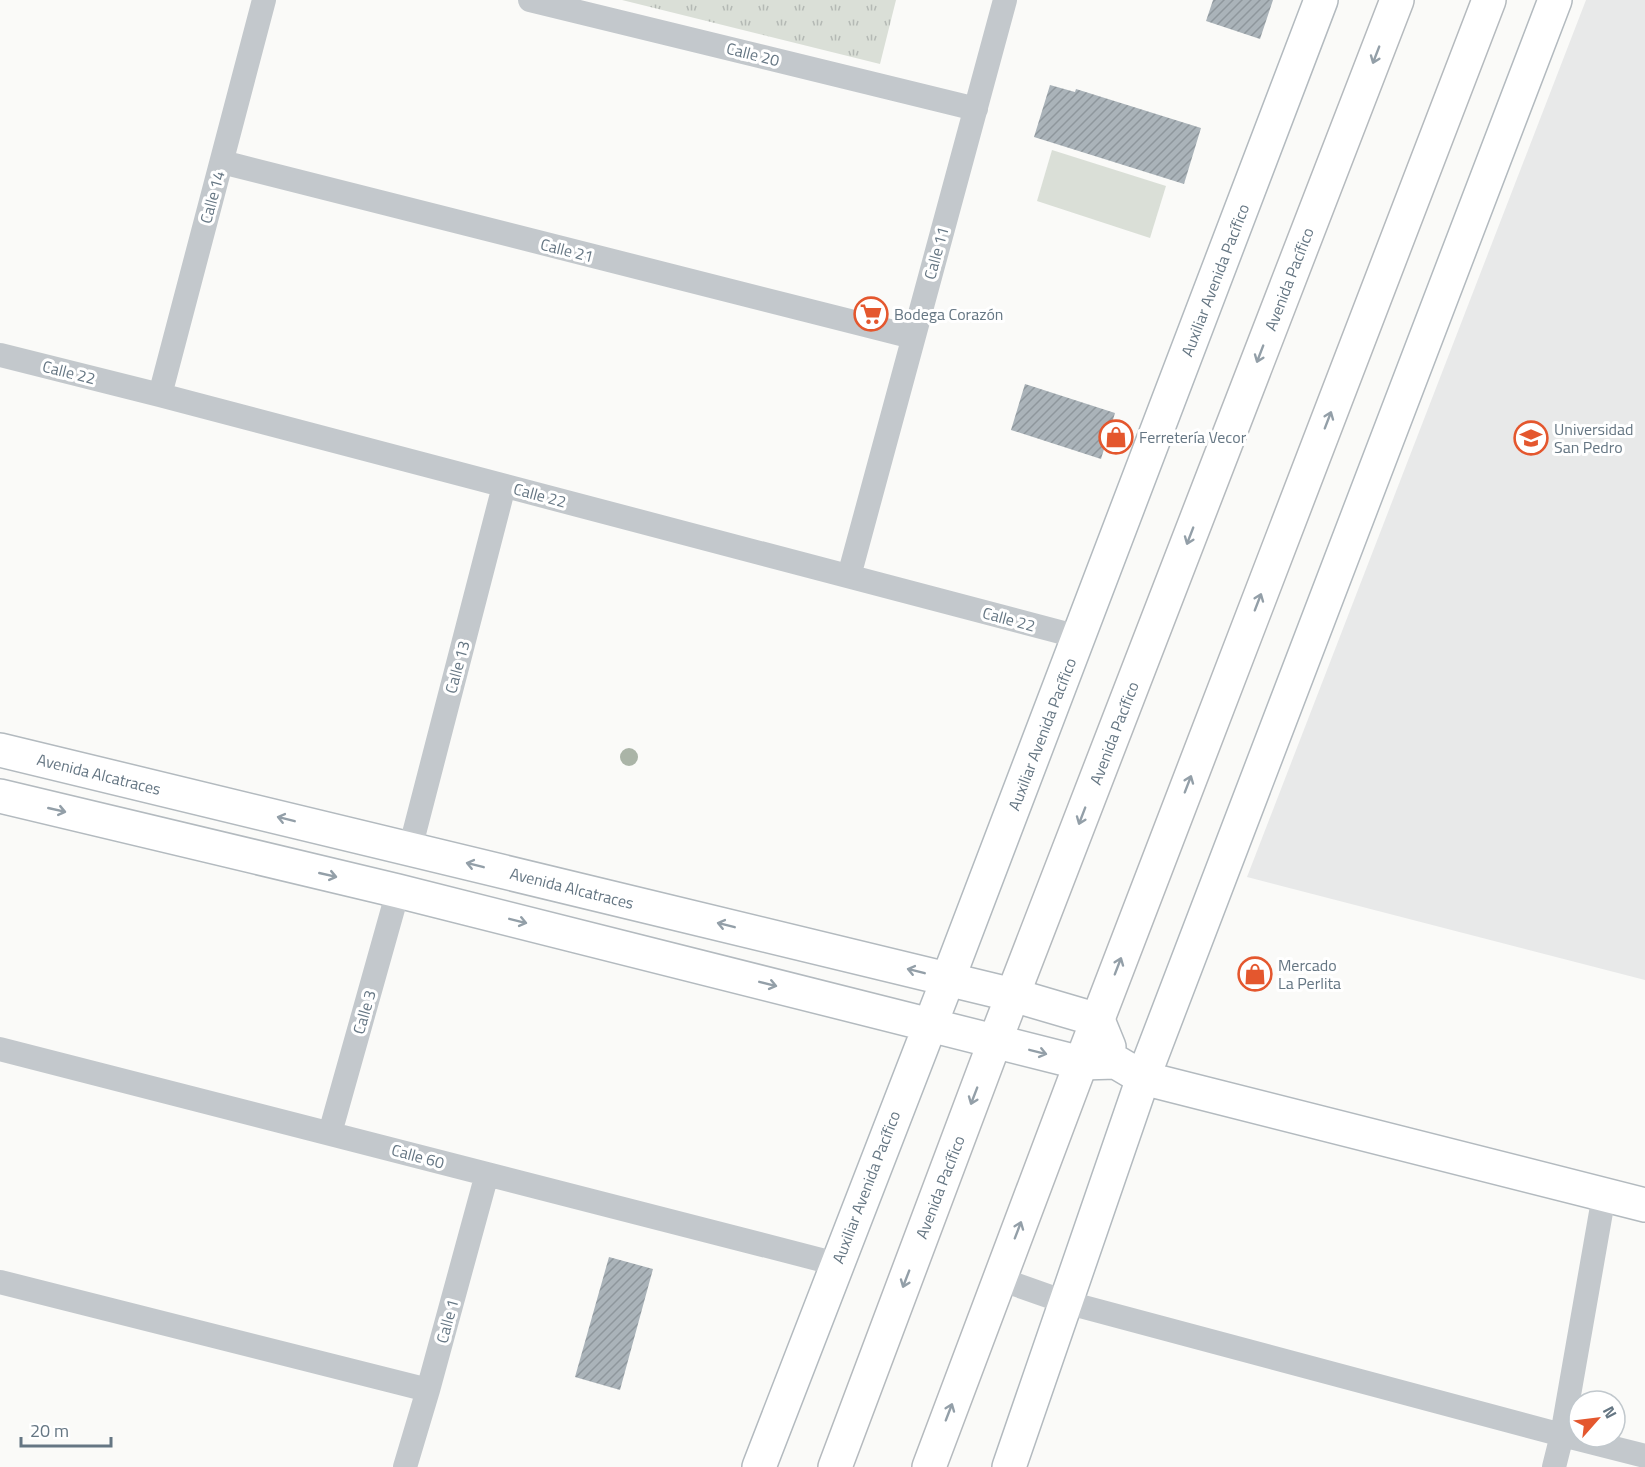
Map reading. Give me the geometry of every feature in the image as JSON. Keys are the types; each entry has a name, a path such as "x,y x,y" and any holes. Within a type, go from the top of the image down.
{"main road":[{"name":"Auxiliar Avenida Pacífico","path":"759,1467 948,979 1321,0"},
{"name":"Avenida Pacífico","path":"835,1467 1013,994 1397,0"},
{"path":"928,1467 1489,0"},
{"path":"1009,1467 1065,1302 1129,1070 1555,0"},
{"name":"Avenida Alcatraces","path":"0,750 1013,994 1098,1020"},
{"path":"0,796 398,891 1081,1063 1129,1070 1645,1205"},
{"path":"1098,1020 1129,1070"}],"street":[{"name":"Calle 14","path":"160,395 264,0"},
{"name":"Calle 20","path":"530,0 976,109"},
{"name":"Calle 11","path":"849,576 1005,0"},
{"name":"Calle 21","path":"222,162 913,337"},
{"name":"Calle 22","path":"0,355 1079,637"},
{"name":"Calle 13","path":"410,849 504,486"},
{"name":"Calle 3","path":"330,1133 398,891"},
{"name":"Calle 60","path":"0,1049 837,1264"},
{"name":"Calle 1","path":"405,1467 487,1174"},
{"path":"1554,1467 1562,1435 1604,1195"},
{"path":"1000,1279 1065,1302 1645,1456"},
{"path":"0,1282 428,1390"}],"shaded area":[{"name":"Universidad San Pedro","path":"1586,0 1645,0 1645,980 1247,877"}],"green space":[{"path":"622,0 896,0 880,64"},
{"path":"1052,150 1166,186 1150,238 1037,201"}],"building":[{"path":"1213,0 1273,0 1260,39 1206,21"},
{"path":"1050,85 1075,92 1076,89 1201,128 1184,184 1034,137"},
{"path":"1025,384 1115,413 1101,459 1011,430"},
{"path":"609,1257 653,1269 620,1390 575,1377"}],"place":[{"name":"Bodega Corazón","path":"871,314"},
{"name":"Ferretería Vecor","path":"1116,437"},
{"name":"Universidad San Pedro","path":"1531,438"},
{"name":"Mercado La Perlita","path":"1255,974"}]}
